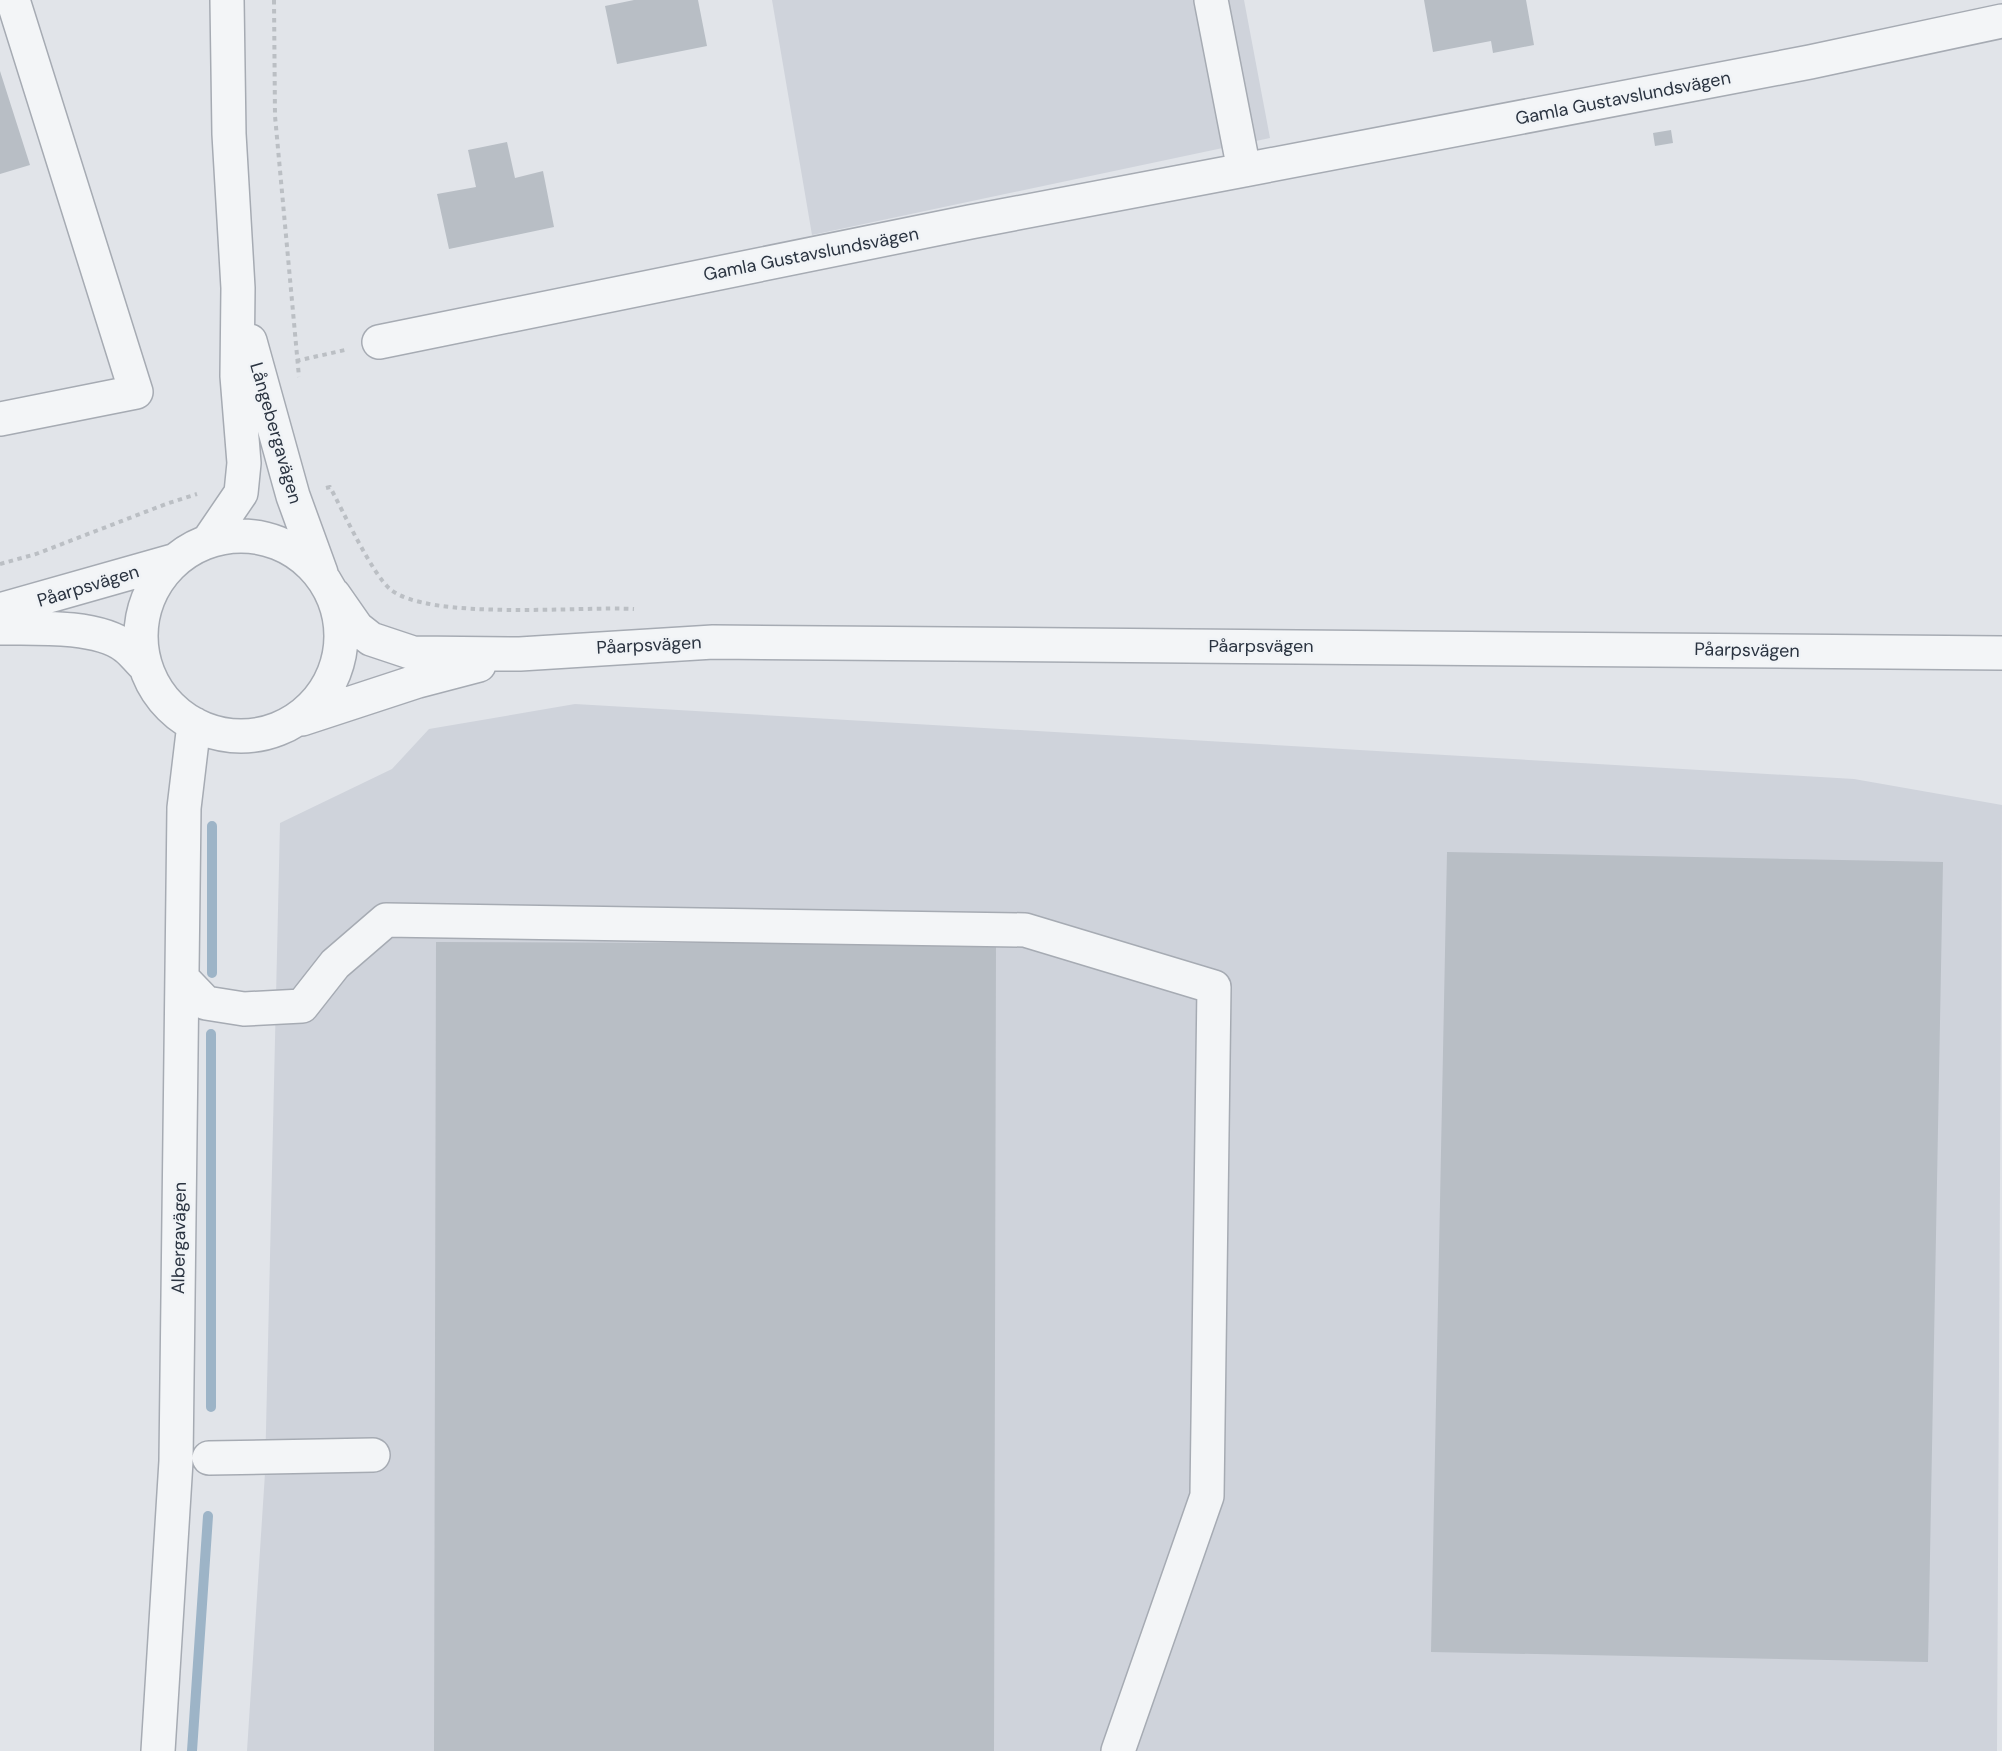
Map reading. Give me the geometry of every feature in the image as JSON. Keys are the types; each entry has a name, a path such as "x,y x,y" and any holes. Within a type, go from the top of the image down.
{"street":[{"path":"0,419 136,392 13,0"},
{"name":"Långebergavägen","path":"209,540 241,493 244,463 237,376 238,288 229,134 227,0"},
{"path":"1211,0 1244,170"},
{"name":"Gamla Gustavslundsvägen","path":"379,342 948,226 1810,62 2002,21"},
{"name":"Långebergavägen","path":"238,288 257,370 292,496 328,585"},
{"path":"234,535 259,537 275,542 304,557 328,585 341,618 342,643 337,667 327,689 311,708 292,723 268,733 243,736 218,734 194,724 173,710 156,690 146,667 141,638 144,609 156,582 176,560 209,540 234,535"},
{"name":"Påarpsvägen","path":"0,610 176,560"},
{"name":"Påarpsvägen","path":"328,585 357,628 371,639 413,653 520,654 713,642 2002,653"},
{"name":"Påarpsvägen","path":"0,628 89,633 125,646 146,667"},
{"name":"Påarpsvägen","path":"292,723 418,681 520,654"},
{"name":"Albergavägen","path":"158,1751 176,1461 184,808 194,724"},
{"path":"182,978 206,1003 244,1009 302,1006 335,964 386,920 1025,930 1214,987 1207,1496 1118,1751"},
{"path":"210,1458 374,1455"}],"path":[{"path":"274,0 275,116 296,361 300,382"},
{"path":"296,361 379,342"},
{"path":"327,476 330,487 378,574 389,589 404,598 434,605 502,610 642,610"},
{"path":"292,496 330,487"},
{"path":"0,564 36,554 155,507 208,491 241,493"}],"shaded area":[{"path":"772,0 1244,0 1270,138 812,235"},
{"path":"575,704 1854,779 2002,805 1997,1751 247,1751 265,1473 280,823 392,769 429,729"}],"building":[{"path":"634,0 698,0 707,46 617,64 605,6"},
{"path":"1424,0 1526,0 1534,45 1493,53 1491,41 1433,52"},
{"path":"0,71 30,165 0,174"},
{"path":"1671,130 1673,143 1655,146 1653,133"},
{"path":"507,142 515,178 543,171 554,227 449,249 437,194 476,187 468,150"},
{"path":"1447,852 1943,862 1928,1662 1431,1652"},
{"path":"436,942 996,944 994,1751 434,1751"}],"waterway":[{"path":"212,826 212,973"},
{"path":"211,1034 211,1407"},
{"path":"192,1751 208,1516"}]}
